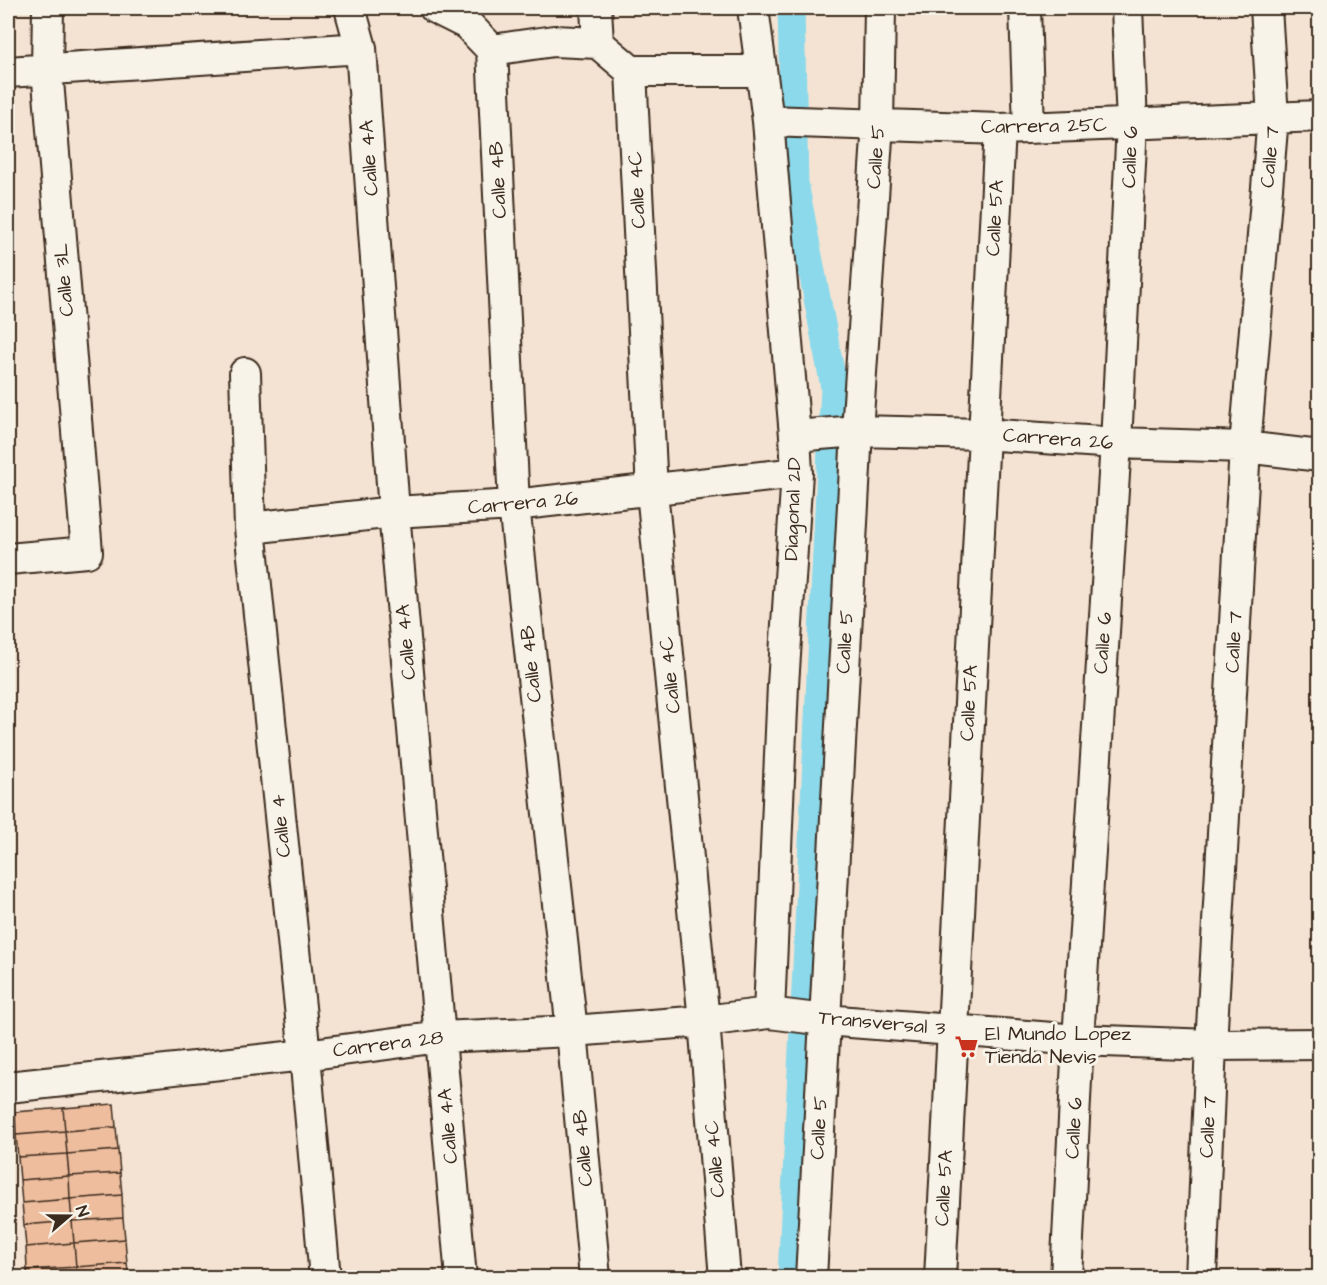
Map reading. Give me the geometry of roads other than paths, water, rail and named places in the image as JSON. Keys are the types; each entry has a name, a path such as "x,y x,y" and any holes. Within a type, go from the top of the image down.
{"street":[{"name":"Calle 3L","path":"8,559 87,552 47,69 48,8"},
{"name":"Calle 4A","path":"350,8 361,48 394,512 461,1278"},
{"path":"435,8 467,16 492,50 554,41 598,43 631,71 761,71"},
{"path":"596,8 598,43"},
{"name":"Diagonal 2D","path":"753,8 768,121 829,434 797,473 783,685 799,1016"},
{"name":"Calle 5","path":"811,1278 799,1016 829,434 878,124 880,8"},
{"name":"Calle 5A","path":"940,1278 983,434 1025,8"},
{"name":"Calle 6","path":"1066,1278 1078,1040 1116,443 1132,124 1127,8"},
{"name":"Calle 7","path":"1201,1278 1211,1045 1245,447 1273,117 1266,8"},
{"path":"8,72 361,48"},
{"name":"Calle 4B","path":"492,50 514,505 572,1031 595,1278"},
{"name":"Calle 4C","path":"631,71 652,490 704,1021 725,1278"},
{"name":"Carrera 25C","path":"768,121 1014,129 1320,116"},
{"name":"Calle 4","path":"245,373 250,528 305,1055 325,1278"},
{"name":"Carrera 26","path":"829,434 983,434 1116,443 1245,447 1320,456"},
{"name":"Carrera 26","path":"250,528 394,512 514,505 797,473"},
{"name":"Carrera 28","path":"8,1087 305,1055 440,1037 799,1016"},
{"name":"Transversal 3","path":"799,1016 1078,1040 1211,1045 1320,1044"}],"waterway":[{"path":"791,8 795,183 834,387 791,1278"}],"place":[{"name":"El Mundo Lopez Tienda Nevis","path":"967,1046"}]}
